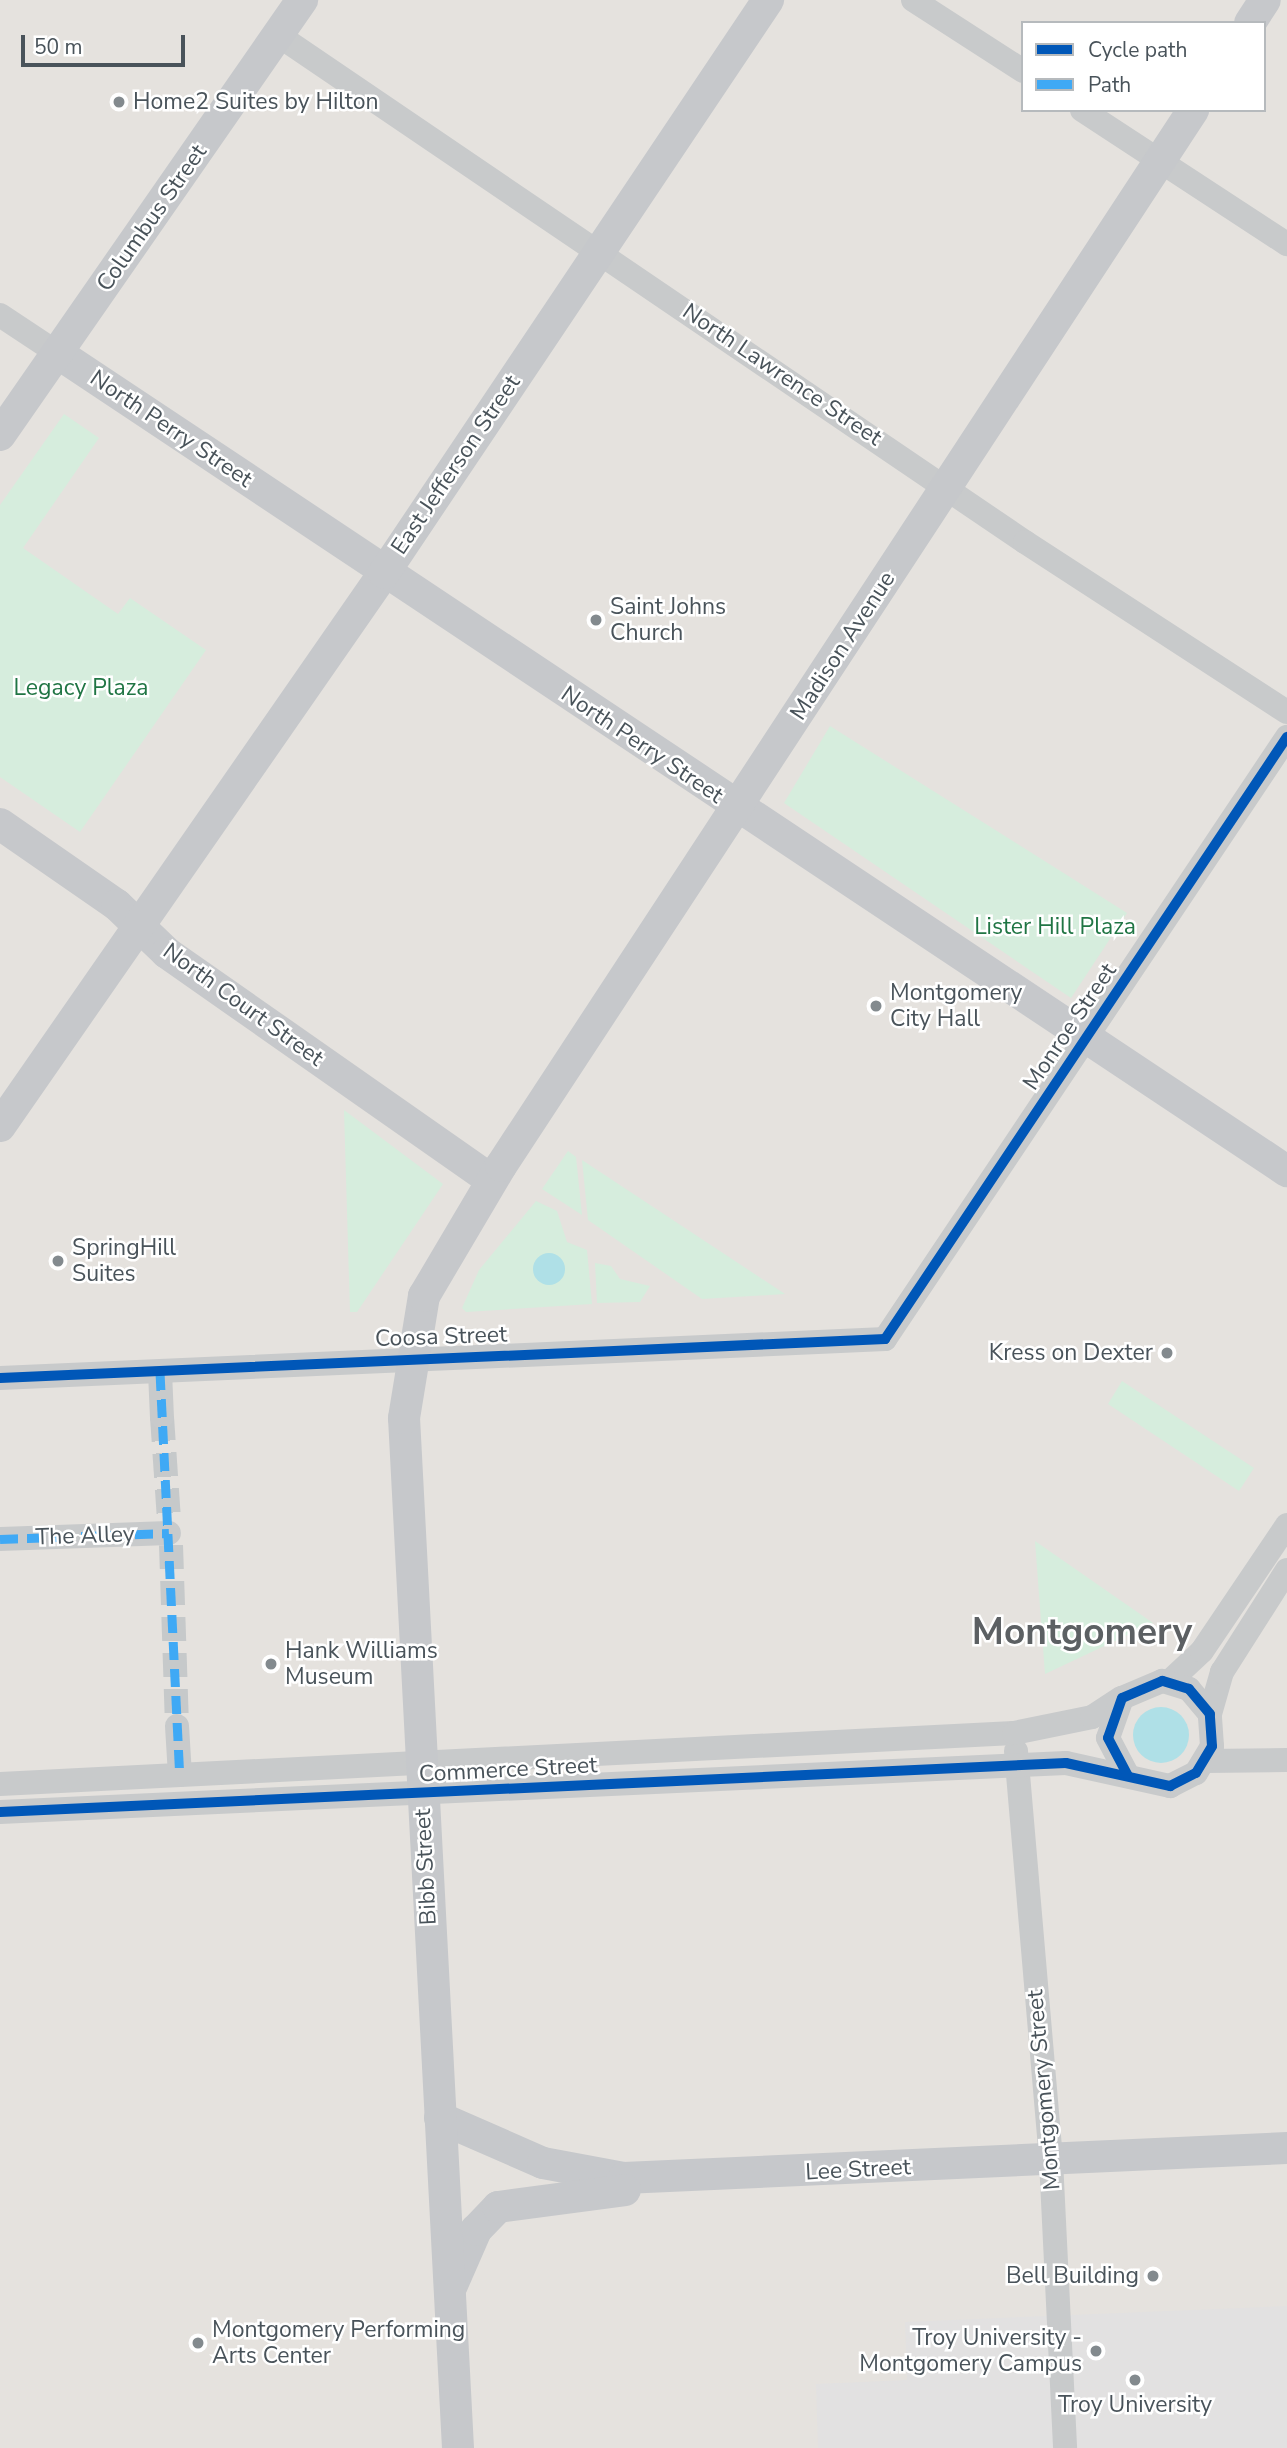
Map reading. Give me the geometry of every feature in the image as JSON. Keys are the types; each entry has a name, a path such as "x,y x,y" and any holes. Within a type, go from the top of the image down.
{"main road":[{"name":"Columbus Street","path":"0,435 59,354 302,0"},
{"name":"East Jefferson Street","path":"0,1126 384,573 768,0"},
{"path":"1251,21 1265,0"},
{"name":"Madison Avenue","path":"491,1181 1192,112"},
{"name":"North Perry Street","path":"59,354 384,573 1287,1171"},
{"name":"North Court Street","path":"0,824 140,927 167,953 491,1181"},
{"name":"Bibb Street","path":"458,2448 404,1418 410,1359 424,1296 491,1181"},
{"name":"Lee Street","path":"440,2118 513,2152 583,2174 674,2179 1287,2148"},
{"path":"449,2291 476,2230 498,2207 674,2179"}],"street":[{"path":"913,0 1021,70"},
{"name":"North Lawrence Street","path":"278,35 599,253 1287,712"},
{"path":"1085,112 1287,244"},
{"name":"North Perry Street","path":"0,314 59,354"},
{"name":"Monroe Street","path":"885,1339 1287,737"},
{"name":"Coosa Street","path":"0,1378 885,1339"},
{"path":"160,1372 162,1417"},
{"path":"1169,1682 1202,1651 1287,1525"},
{"name":"The Alley","path":"0,1539 169,1533"},
{"path":"1206,1761 1213,1730 1210,1714 1222,1672 1287,1570"},
{"path":"1210,1714 1189,1689 1169,1682 1147,1683 1122,1698 1108,1738 1128,1776 1170,1786 1206,1761 1287,1760"},
{"name":"Commerce Street","path":"0,1784 1014,1733 1092,1717 1122,1698"},
{"path":"177,1726 180,1775"},
{"name":"Montgomery Street","path":"1014,1733 1051,2160 1065,2448"},
{"name":"Commerce Street","path":"0,1812 422,1796 1066,1763 1128,1776"}],"shaded area":[{"path":"0,0 1287,0 1287,2448 0,2448"},
{"name":"Troy University - Montgomery Campus","path":"1287,2306 1287,2448 818,2448 816,2384 907,2380 905,2322"}],"green space":[{"name":"Legacy Plaza","path":"64,414 99,438 23,548 118,614 130,598 206,650 80,832 0,777 0,505"},
{"name":"Lister Hill Plaza","path":"830,726 1127,913 1071,998 784,803"},
{"path":"344,1110 443,1184 357,1312 350,1312"},
{"path":"568,1151 576,1157 582,1215 542,1189"},
{"path":"582,1160 785,1294 702,1299 588,1220"},
{"path":"536,1201 557,1211 567,1242 587,1250 592,1304 466,1312 462,1308 479,1270"},
{"path":"595,1263 611,1266 620,1279 650,1286 640,1302 597,1303"},
{"path":"1122,1381 1254,1468 1239,1491 1108,1404"},
{"path":"1035,1541 1153,1623 1045,1674"}],"water":[{"path":"549,1253 560,1258 565,1269 560,1280 549,1285 538,1280 533,1269 538,1258"},
{"path":"1161,1707 1172,1709 1181,1715 1187,1724 1187,1746 1181,1755 1172,1761 1161,1763 1150,1761 1141,1755 1135,1746 1133,1735 1135,1724 1141,1715 1150,1709"}],"tunnel":[{"path":"162,1417 169,1520"},
{"path":"171,1545 177,1726"}],"marked path":[{"path":"160,1372 180,1775"},
{"path":"0,1539 169,1533"}],"cycle path":[{"path":"0,1378 885,1339 1287,737"},
{"path":"0,1812 1066,1763 1170,1786 1196,1773 1212,1746 1210,1714 1189,1689 1162,1681 1122,1698 1108,1738 1128,1776"}],"place":[{"name":"Home2 Suites by Hilton","path":"119,102"},
{"name":"Saint Johns Church","path":"596,620"},
{"name":"Montgomery City Hall","path":"876,1006"},
{"name":"SpringHill Suites","path":"58,1261"},
{"name":"Kress on Dexter","path":"1167,1353"},
{"name":"Hank Williams Museum","path":"271,1664"},
{"name":"Bell Building","path":"1153,2276"},
{"name":"Montgomery Performing Arts Center","path":"198,2343"},
{"name":"Troy University - Montgomery Campus","path":"1096,2351"},
{"name":"Troy University","path":"1135,2380"}],"district":[{"name":"Montgomery","path":"1082,1632"}]}
